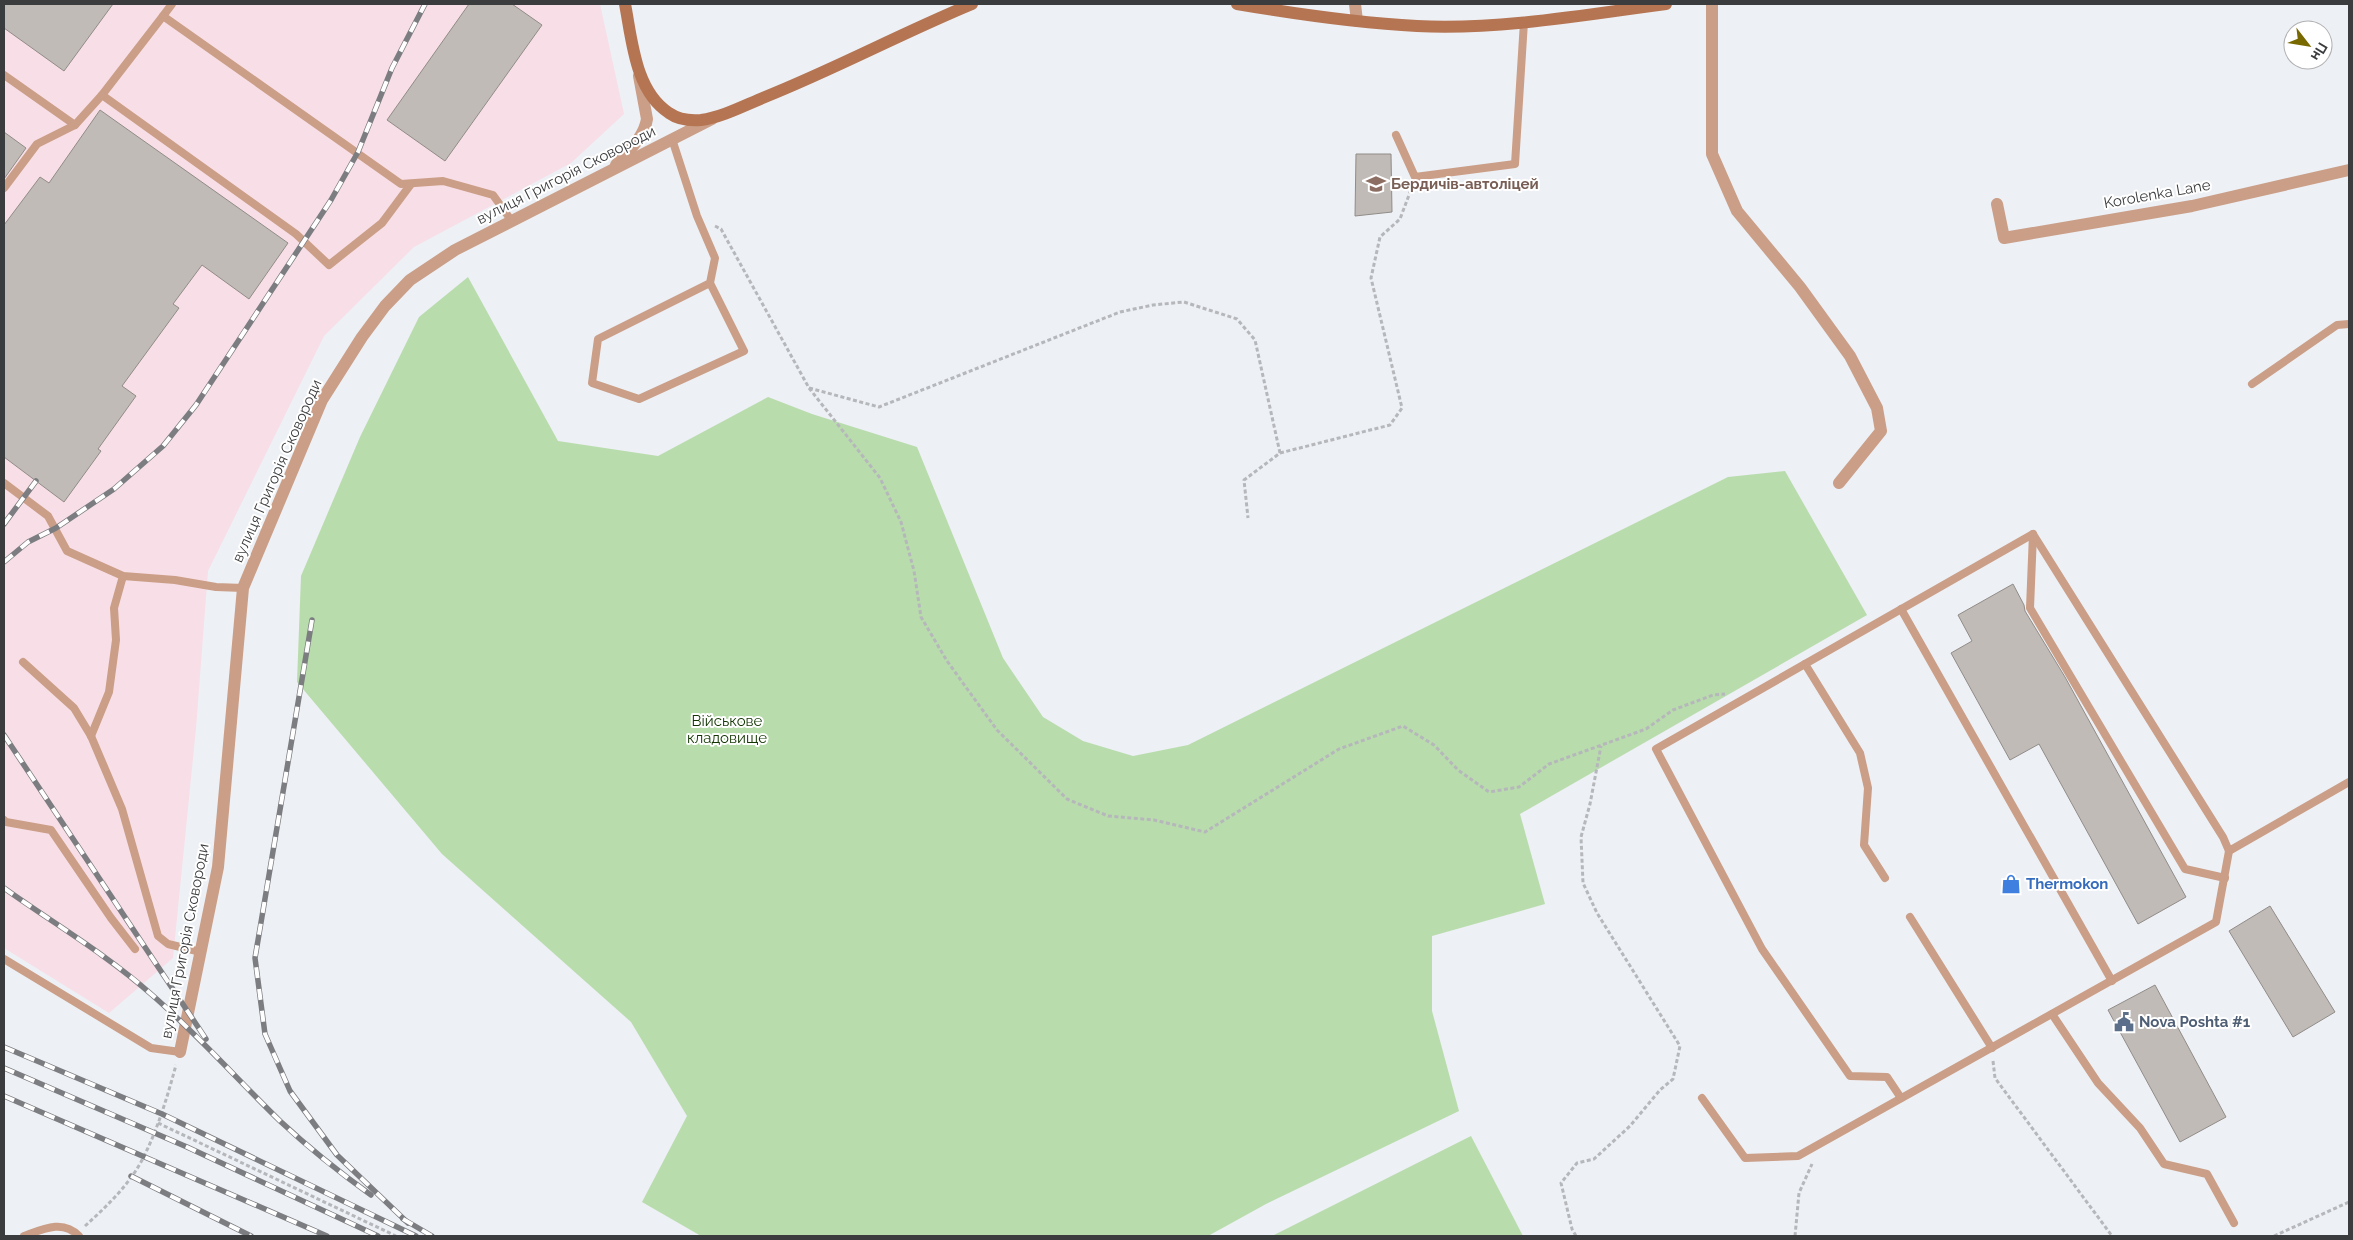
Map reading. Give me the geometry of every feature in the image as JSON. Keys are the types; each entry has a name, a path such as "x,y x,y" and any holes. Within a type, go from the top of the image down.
{"main road":[{"path":"625,4 637,63 651,94 667,112 689,121 716,117"},
{"name":"вулиця Григорія Сковороди","path":"716,117 802,83 918,26 972,4"},
{"path":"1236,4 1358,21 1418,26 1524,22 1666,4"}],"street":[{"path":"1355,4 1358,21"},
{"path":"1712,4 1712,154 1737,211 1800,287 1850,356 1877,408 1881,431 1839,483"},
{"path":"613,169 641,136 645,126 646,119 637,63"},
{"name":"вулиця Григорія Сковороди","path":"180,1052 218,866 243,588 322,400 362,337 385,306 410,280 455,250 511,220 716,117"},
{"name":"Korolenka Lane","path":"1997,204 2004,238 2192,206 2349,170"}],"lane":[{"path":"4,188 37,144 75,126 172,4"},
{"path":"163,16 401,184 443,181 493,194 511,220"},
{"path":"1396,135 1415,177 1514,164 1524,22"},
{"path":"4,75 75,126"},
{"path":"102,94 296,234 329,265 382,223 411,184"},
{"path":"672,139 697,216 715,258 710,283 744,352 639,399 592,383 598,339 710,283"},
{"path":"2252,384 2337,325 2349,324"},
{"path":"4,483 48,516 67,551 124,576 175,580 216,587 243,588"},
{"path":"1902,1098 1886,1077 1850,1076 1762,950 1656,750 2033,534"},
{"path":"1702,1098 1745,1158 1798,1156 2216,922 2230,851 2033,534"},
{"path":"2033,534 2030,608 2185,869 2225,878"},
{"path":"91,736 110,692 116,640 114,608 124,576"},
{"path":"1901,609 2112,981"},
{"path":"23,662 74,708 91,736 122,809 158,936 168,944 201,952"},
{"path":"1805,664 1860,752 1868,788 1864,845 1885,878"},
{"path":"2230,851 2349,782"},
{"path":"4,820 6,822 51,830 111,918 135,949"},
{"path":"1910,917 1992,1048"},
{"path":"4,959 151,1048 180,1052"},
{"path":"2052,1014 2098,1083 2140,1128 2164,1164 2206,1174 2234,1224"},
{"path":"24,1236 48,1227 59,1226 69,1228 78,1235"}],"path":[{"path":"1248,518 1244,480 1280,453 1390,425 1402,408 1372,278 1380,237 1400,219 1415,177"},
{"path":"697,216 721,229 809,388 880,478 901,522 914,571 921,617 947,661 997,730 1067,799 1108,816 1154,820 1205,832 1339,749 1403,726 1434,745 1458,770 1489,792 1519,787 1549,764 1646,729 1673,710 1713,695 1729,694"},
{"path":"809,388 880,406 1120,312 1152,305 1184,302 1237,319 1255,340 1280,453"},
{"path":"1576,1236 1572,1230 1561,1183 1577,1164 1594,1159 1630,1126 1660,1090 1673,1079 1680,1046 1597,913 1583,883 1581,837 1590,804 1601,745"},
{"path":"1992,1048 1995,1078 2112,1236"},
{"path":"78,1235 114,1198 140,1162 158,1123 180,1052"},
{"path":"158,1123 396,1236"},
{"path":"1795,1236 1799,1193 1822,1143"},
{"path":"2274,1236 2349,1202"}],"shaded area":[{"path":"4,4 600,4 624,114 571,163 414,247 324,336 208,571 196,728 173,958 109,1013 4,948"}],"green space":[{"name":"Військове кладовище","path":"468,277 558,441 658,456 768,397 812,414 917,447 1003,658 1043,717 1083,741 1133,756 1188,745 1728,477 1785,471 1867,615 1520,814 1545,904 1432,936 1432,1011 1459,1111 1266,1204 1208,1236 701,1236 642,1202 687,1116 631,1022 442,854 297,682 301,576 360,437 419,317"},
{"path":"1471,1136 1523,1236 1272,1236"}],"building":[{"path":"4,4 113,4 64,71 4,28"},
{"path":"469,4 512,4 542,25 445,161 387,120"},
{"path":"100,110 288,243 249,299 202,265 173,304 179,308 122,386 136,396 98,449 101,451 64,502 4,457 4,225 40,177 49,183"},
{"path":"4,132 26,148 4,179"},
{"path":"1356,154 1391,154 1392,212 1355,216"},
{"path":"2013,584 2024,605 2025,611 2065,677 2186,897 2138,924 2039,744 2010,760 1951,653 1972,641 1958,615"},
{"path":"2270,906 2335,1012 2293,1037 2229,931"},
{"path":"2155,985 2226,1117 2180,1142 2108,1010"}],"railway":[{"path":"4,562 28,542 56,528 114,489 163,446 196,405 331,200 358,152 392,68 425,4"},
{"path":"4,524 36,481"},
{"path":"312,620 255,958 265,1034 290,1091 337,1155 408,1223"},
{"path":"4,735 206,1039"},
{"path":"4,888 134,979 185,1025 291,1131 324,1160 371,1195"},
{"path":"4,1047 162,1114 416,1236"},
{"path":"4,1068 187,1147 378,1236"},
{"path":"4,1096 327,1236"},
{"path":"131,1176 251,1236"},
{"path":"403,1219 432,1236"}],"place":[{"name":"Бердичів-автоліцей","path":"1376,184"},
{"name":"Thermokon","path":"2011,884"},
{"name":"Nova Poshta #1","path":"2124,1022"}]}
